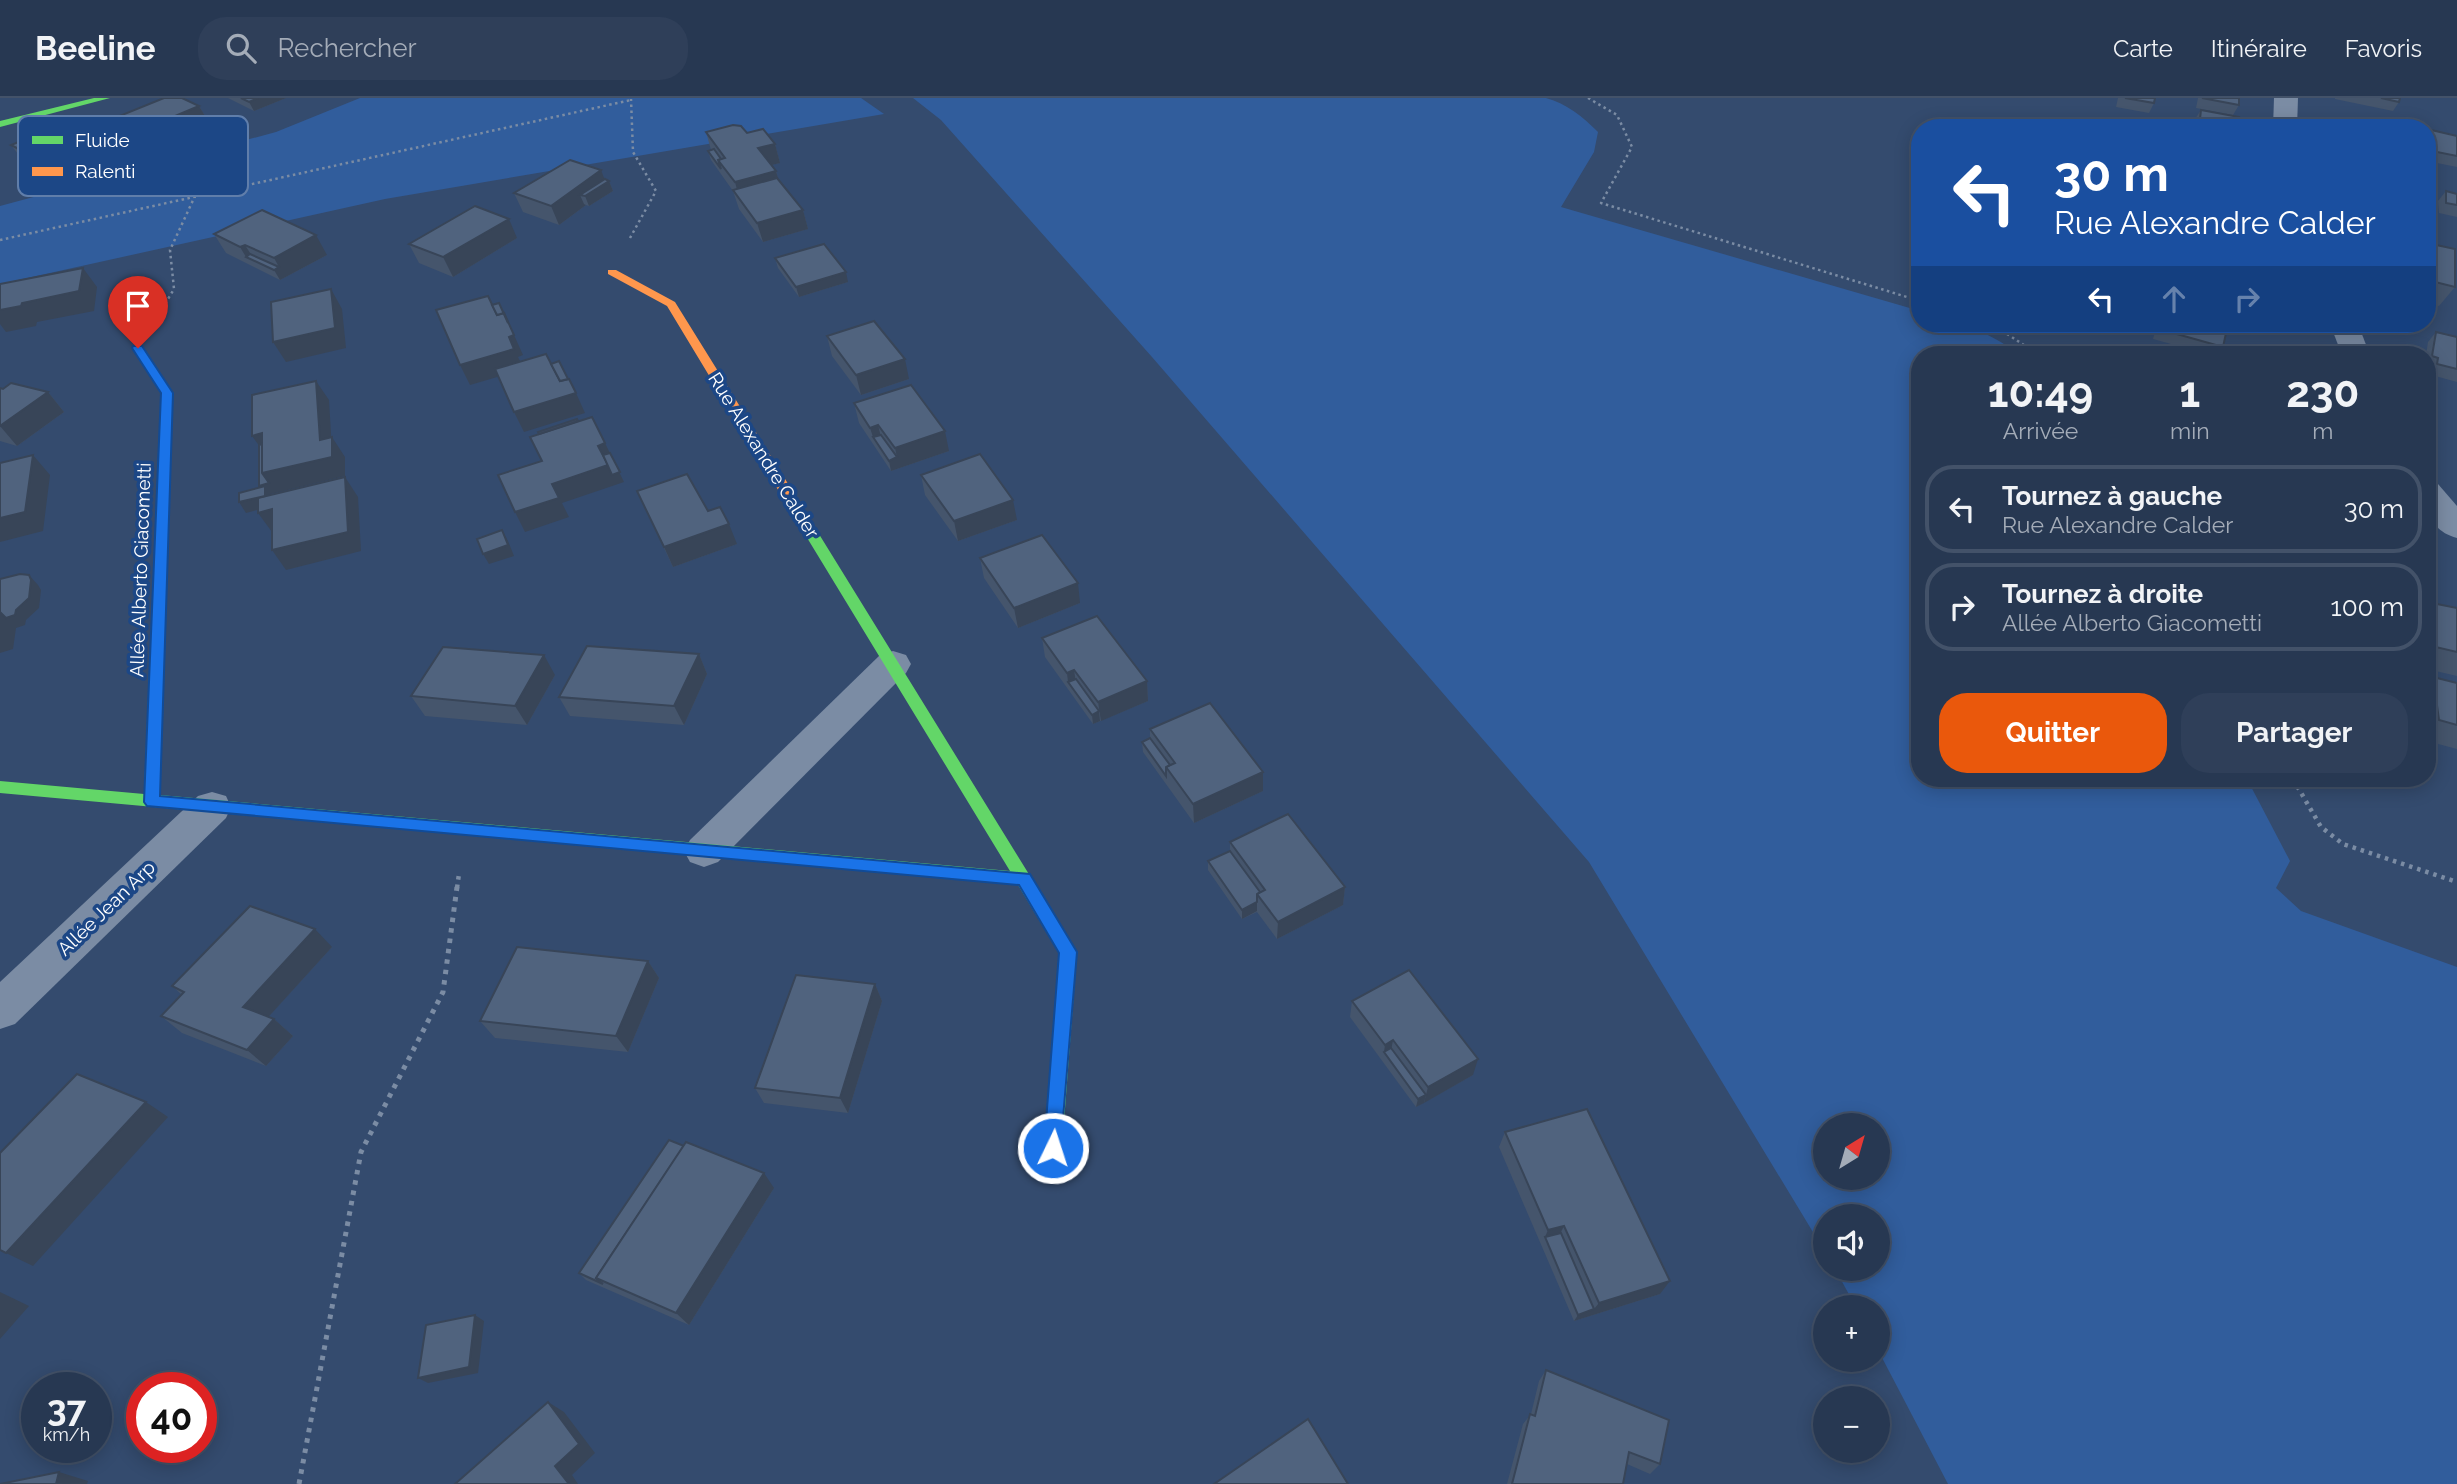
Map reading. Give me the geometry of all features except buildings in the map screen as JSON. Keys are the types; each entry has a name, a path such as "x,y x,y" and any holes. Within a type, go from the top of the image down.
{"street":[{"path":"33,116 106,98"},
{"path":"2285,119 2286,98"},
{"path":"0,124 18,120"},
{"name":"Rue Alexandre Calder","path":"612,272 671,304 1068,952 1053,1148"},
{"name":"Allée Alberto Giacometti","path":"138,348 167,393 152,802"},
{"path":"2436,502 2457,527"},
{"path":"704,851 893,664"},
{"path":"0,787 1024,878"},
{"name":"Allée Jean Arp","path":"0,1010 212,807"}],"path":[{"path":"1588,98 1617,115 1632,147 1601,203 1911,298"},
{"path":"248,183 631,99 633,152 656,191 612,272"},
{"path":"0,240 191,196"},
{"path":"138,348 174,289 170,250 195,196"},
{"path":"2006,333 2025,346"},
{"path":"2298,787 2321,827 2343,844 2457,882"},
{"path":"299,1484 361,1152 443,992 466,829"}],"shaded area":[{"path":"360,98 861,98 884,114 385,199 0,284 0,206 37,196 248,196 248,140 276,132"},
{"path":"913,98 1546,98 1574,111 1598,132 1594,152 1561,207 1911,308 1911,333 1984,333 2006,346 1911,346 1911,787 2251,787 2290,861 2276,888 2301,911 2457,967 2457,1484 1948,1484 1889,1372 1890,1295 1849,1295 1842,1281 1890,1281 1890,1204 1813,1204 1813,1232 1589,862 1152,357 941,120"}],"traffic: fast":[{"path":"32,116 105,98"},
{"path":"0,124 18,120"},
{"path":"138,348 167,393 152,802"},
{"path":"788,495 1068,952 1053,1148"},
{"path":"0,787 1024,879"}],"traffic: slow":[{"path":"612,272 671,304 788,495"}],"route":[{"path":"138,348 167,393 152,802 1024,878 1068,952 1053,1148"}]}
